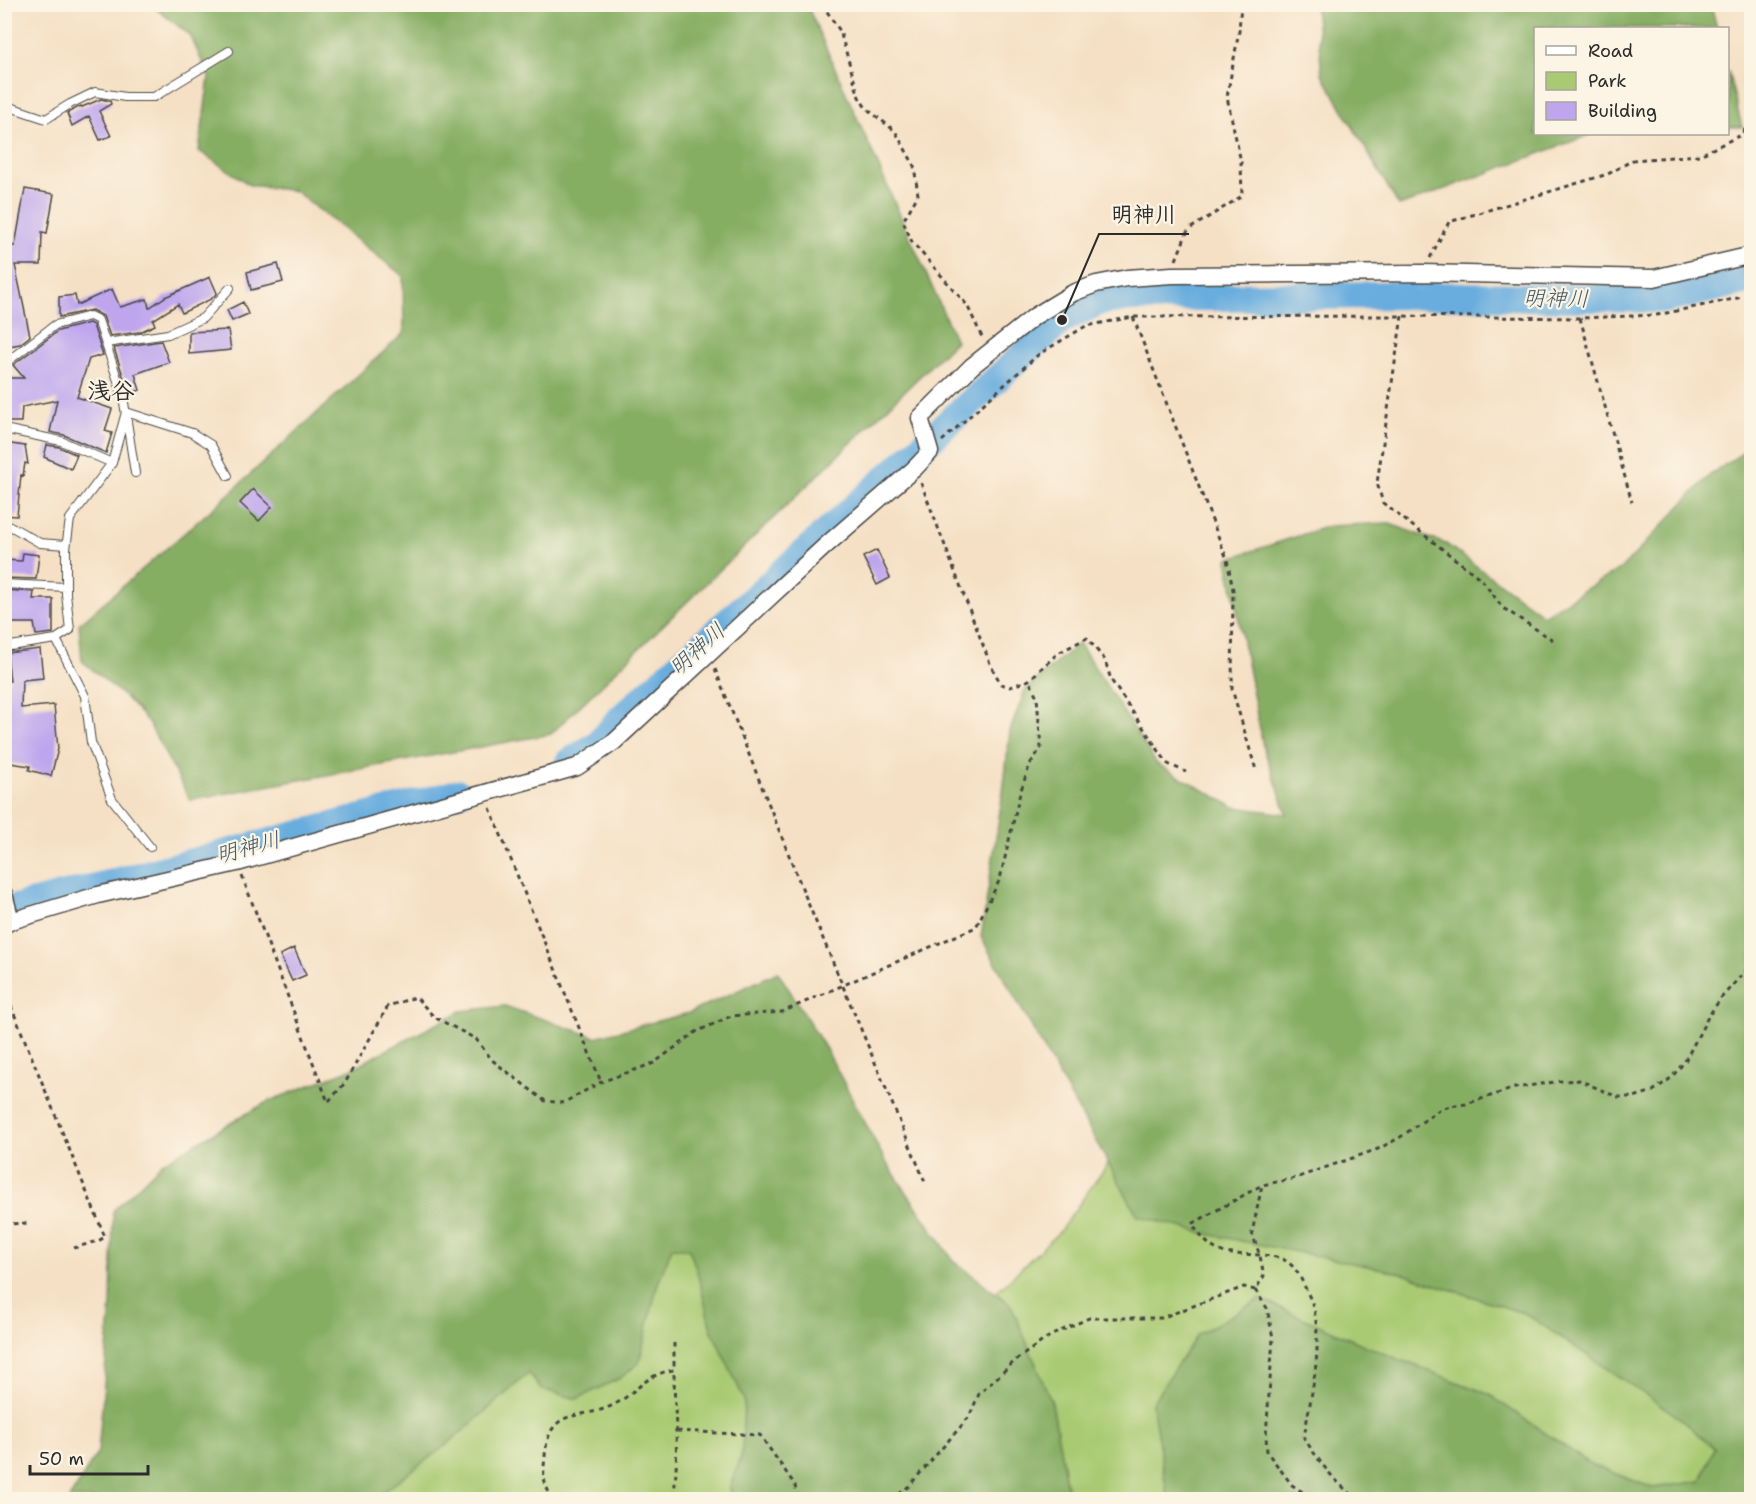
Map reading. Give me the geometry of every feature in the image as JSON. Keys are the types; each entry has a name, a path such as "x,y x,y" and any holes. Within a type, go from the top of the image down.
{"street":[{"path":"4,894 8,922 98,895 237,863 577,767 614,742 824,547 915,468 930,452 920,418 972,366 1035,316 1072,293 1096,284 1127,278 1170,276 1422,273 1654,278 1752,255"}],"lane":[{"path":"4,105 46,119 95,92 125,97 154,97 229,51"},
{"path":"106,343 168,334 203,318 230,288"},
{"path":"4,364 55,325 90,316 98,320 123,396 135,473"},
{"path":"4,646 56,639 70,630 66,587 66,545 70,519 112,463 126,412"},
{"path":"126,412 192,433 211,445 228,476"},
{"path":"4,429 61,441 112,463"},
{"path":"4,526 12,527 40,543 66,545"},
{"path":"4,585 66,587"},
{"path":"56,639 86,696 90,742 112,799 150,847"}],"path":[{"path":"822,4 840,31 849,55 859,97 866,108 895,131 914,165 918,195 903,221 912,242 967,305 988,353"},
{"path":"1170,276 1188,230 1242,196 1242,162 1227,96 1239,31 1241,4"},
{"path":"1422,273 1449,222 1608,174 1633,160 1700,156 1741,135 1752,119"},
{"path":"930,452 1040,354 1086,326 1132,317 1580,318 1658,315 1752,295"},
{"path":"1402,316 1377,483 1383,502 1480,579 1503,608 1556,642"},
{"path":"1132,317 1227,559 1233,590 1233,689 1256,770"},
{"path":"1580,318 1632,502"},
{"path":"915,468 991,666 1001,684 1010,687 1029,680 1058,653 1087,638 1105,660 1111,680 1158,751 1168,764 1186,772"},
{"path":"709,654 842,985 926,1184"},
{"path":"237,863 328,1102 345,1083 388,1006 416,997 434,1017 477,1039 498,1065 545,1101 563,1103 601,1082 654,1063 696,1032 731,1016 782,1012 976,927 1000,879 1020,792 1029,764 1041,748 1037,697 1029,680"},
{"path":"484,793 601,1082"},
{"path":"1359,1500 1344,1490 1324,1470 1304,1438 1318,1356 1315,1313 1299,1274 1287,1261 1276,1257 1222,1253 1204,1242 1192,1224 1262,1185 1296,1178 1364,1155 1399,1138 1439,1110 1515,1088 1579,1080 1617,1097 1634,1097 1653,1091 1671,1078 1685,1061 1708,1017 1721,998 1752,964"},
{"path":"4,989 105,1237 74,1248"},
{"path":"1255,1290 1264,1276 1252,1233 1262,1185"},
{"path":"4,1224 31,1223"},
{"path":"892,1500 909,1486 969,1417 980,1394 1017,1359 1050,1336 1089,1318 1161,1318 1244,1287 1255,1290 1267,1308 1273,1338 1266,1452 1292,1485 1314,1500"},
{"path":"673,1500 676,1482 677,1431 674,1344"},
{"path":"553,1500 543,1481 546,1441 555,1424 575,1415 614,1405 658,1372 674,1370"},
{"path":"677,1431 760,1435 795,1485 796,1500"}],"green space":[{"path":"151,5 807,5 956,341 551,734 190,800 148,722 127,699 82,661 79,624 218,504 404,333 403,276 295,191 250,185 199,151 209,77 190,35"},
{"path":"1315,5 1711,5 1717,27 1534,27 1534,135 1589,135 1399,206 1322,74"},
{"path":"1729,75 1742,127 1729,127"},
{"path":"1751,447 1751,1499 1168,1499 1152,1403 1197,1335 1260,1299 1373,1349 1488,1394 1592,1465 1653,1488 1701,1481 1714,1448 1681,1419 1526,1314 1397,1272 1207,1234 1138,1216 981,937 1010,731 1025,690 1079,643 1157,764 1234,807 1287,814 1263,746 1227,559 1329,526 1387,523 1446,544 1543,615 1623,567 1710,475"},
{"path":"778,972 826,1049 886,1162 953,1260 1011,1305 1052,1403 1069,1499 732,1499 730,1487 742,1454 744,1399 711,1329 697,1271 689,1249 672,1247 657,1286 639,1363 620,1378 577,1399 541,1389 529,1373 449,1443 382,1493 378,1499 69,1499 98,1452 111,1305 113,1211 163,1162 267,1102 351,1069 461,1011 505,1006 595,1037 689,1013"},
{"path":"1398,972 1751,1499 229,1500 661,1140 906,1379 1060,1231 1154,1099"}],"building":[{"path":"101,99 110,101 111,104 99,111 111,136 100,140 89,116 72,126 67,113"},
{"path":"25,189 54,194 47,233 42,232 41,265 15,265 30,336 20,344 4,347 4,242 10,242 11,246 15,246"},
{"path":"278,264 283,282 251,290 247,272"},
{"path":"210,277 217,293 211,299 182,313 178,304 153,320 155,325 140,332 110,336 103,316 92,310 59,317 59,297 75,295 77,305 112,289 120,307 147,299 149,308 165,297"},
{"path":"243,302 248,314 232,321 227,310"},
{"path":"89,323 93,325 103,355 89,359 77,397 112,409 105,431 112,433 106,453 64,435 50,432 57,400 22,407 21,422 6,422 7,378 24,378 13,365 58,331"},
{"path":"228,330 231,350 189,354 189,332"},
{"path":"161,341 169,362 135,374 140,390 130,397 114,348"},
{"path":"4,443 25,446 28,464 25,463 23,476 21,475 17,516 4,515"},
{"path":"47,445 59,447 77,455 71,469 44,457"},
{"path":"253,489 272,507 259,521 240,503"},
{"path":"877,550 890,578 877,585 863,557"},
{"path":"23,553 39,555 36,579 4,578 4,560 22,561"},
{"path":"4,590 34,592 33,599 53,599 53,633 36,635 34,623 4,623"},
{"path":"40,649 43,678 22,680 21,708 54,705 58,749 51,776 29,770 30,766 4,762 4,681 10,681 7,653"},
{"path":"294,948 306,975 292,981 280,955"}],"waterway":[{"name":"明神川","path":"569,762 597,745 621,718 1062,320 1100,301 1131,298 1385,295 1667,299 1752,279"},
{"name":"明神川","path":"4,911 458,793"}],"place":[{"name":"明神川","path":"1062,320"}],"district":[{"name":"浅谷","path":"111,391"}]}
